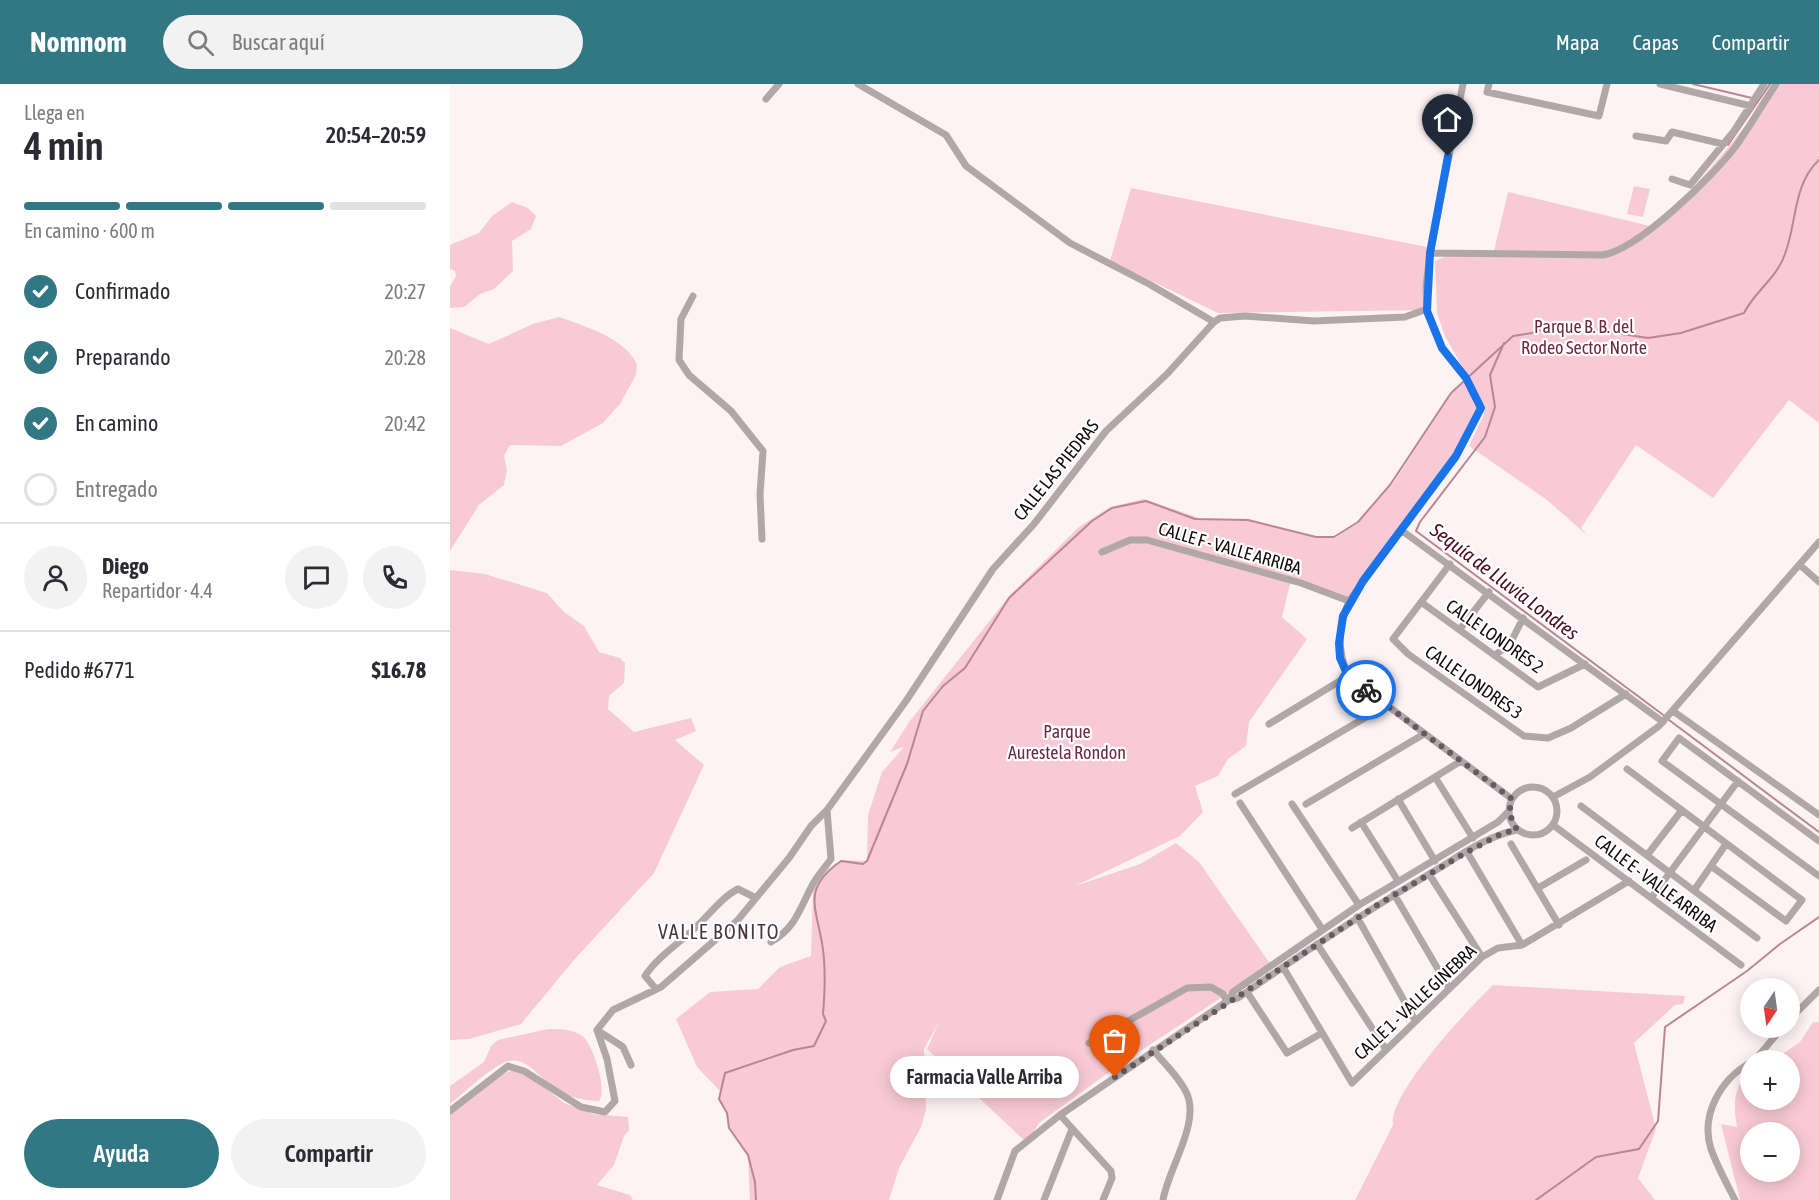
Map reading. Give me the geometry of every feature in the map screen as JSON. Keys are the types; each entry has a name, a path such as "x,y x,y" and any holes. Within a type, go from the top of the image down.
{"street":[{"path":"766,99 779,84"},
{"path":"858,84 946,135 966,166 1070,243 1149,284 1214,322 1220,318 1245,316 1314,321 1405,317 1427,309"},
{"path":"1463,84 1430,253 1427,309 1442,348 1466,378 1481,408 1456,456 1349,601 1341,621 1340,658 1348,676 1385,706 1512,799"},
{"path":"1489,84 1487,92 1599,116 1607,84"},
{"path":"1660,84 1750,106"},
{"path":"1672,179 1690,184 1723,144 1764,84"},
{"path":"1430,253 1602,255 1621,250 1654,227 1734,148 1776,84"},
{"path":"1636,136 1666,141 1672,132 1723,144"},
{"path":"693,296 681,319 679,360 689,375 731,411 763,451 760,494 762,538"},
{"name":"CALLE LAS PIEDRAS","path":"597,1030 613,1010 656,989 715,942 756,898 789,858 811,826 827,810 906,701 993,569 1034,524 1106,431 1167,374 1214,322"},
{"path":"1401,530 1489,592 1663,722"},
{"name":"CALLE F - VALLE ARRIBA","path":"1102,552 1130,540 1148,540 1301,583 1349,601"},
{"path":"1553,797 1626,753 1663,722 1819,542"},
{"name":"CALLE LONDRES 3","path":"1450,564 1393,639 1408,654 1524,736 1548,738 1571,728 1626,694"},
{"path":"1800,565 1819,582"},
{"path":"1460,629 1489,592"},
{"name":"CALLE LONDRES 2","path":"1421,602 1538,687 1585,664"},
{"path":"1495,655 1510,644 1523,618"},
{"path":"1269,724 1348,676"},
{"path":"1235,794 1385,706"},
{"path":"1673,711 1819,815"},
{"path":"1306,804 1424,734"},
{"path":"1819,841 1679,738 1662,761 1819,876"},
{"path":"1352,828 1461,761"},
{"path":"1627,769 1802,900 1786,921 1711,866"},
{"path":"1435,777 1473,838"},
{"path":"1651,898 1738,781"},
{"path":"998,1200 1015,1152 1060,1115 1153,1050 1228,1001 1238,998 1394,894 1503,833 1517,830 1533,835 1547,831 1553,825 1557,803 1553,797 1541,788 1533,787 1517,792 1512,799 1509,811 1510,820 1517,830"},
{"path":"1398,799 1435,861"},
{"path":"1240,803 1322,929"},
{"path":"1292,804 1359,905"},
{"path":"1581,806 1672,871 1757,938"},
{"path":"771,942 785,934 798,919 814,883 831,860 827,810"},
{"path":"1648,854 1682,810"},
{"path":"1228,1001 1233,992 1322,929 1473,838 1498,822 1509,811"},
{"path":"1361,822 1398,882"},
{"name":"CALLE E - VALLE ARRIBA","path":"1553,825 1741,965"},
{"path":"1511,844 1559,925"},
{"path":"1695,889 1726,844"},
{"path":"1467,852 1522,945"},
{"path":"1538,888 1586,860"},
{"path":"1429,874 1482,957"},
{"name":"CALLE 1 - VALLE GINEBRA","path":"1322,1033 1352,1083 1385,1048 1482,957 1498,948 1522,945 1559,925 1629,881"},
{"path":"656,989 645,976 652,965 695,928 728,894 738,889 756,898"},
{"path":"1394,894 1449,988"},
{"path":"1357,917 1415,1020"},
{"path":"1317,944 1385,1048"},
{"path":"1247,992 1287,1053 1322,1033 1283,967"},
{"path":"1089,1043 1187,988 1211,987 1223,994 1228,1001"},
{"path":"1800,1009 1819,990"},
{"path":"597,1030 623,1047 631,1065"},
{"path":"450,1111 508,1066 524,1071 581,1107 605,1112 615,1101 607,1059 597,1030"},
{"path":"1763,1050 1774,1038"},
{"path":"1153,1050 1188,1094 1190,1112 1186,1136 1166,1183 1163,1200"},
{"path":"1735,1200 1711,1148 1710,1123 1719,1089 1740,1071"},
{"path":"1060,1115 1111,1171 1112,1178 1103,1200"},
{"path":"1044,1200 1072,1129"}],"green space":[{"name":"Parque B. B. del Rodeo Sector Norte","path":"1776,84 1819,84 1819,423 1789,400 1713,498 1636,445 1581,528 1588,536 1547,500 1469,446 1485,408 1445,336 1437,313 1435,261 1449,255 1493,255 1508,192 1654,227 1719,158"},
{"path":"1634,186 1650,189 1643,217 1627,214"},
{"path":"1131,188 1427,247 1424,310 1218,313 1110,261"},
{"path":"512,202 528,208 536,216 531,229 512,241 513,271 494,289 480,294 464,307 450,308 450,286 456,276 455,271 450,269 450,245 479,233 492,216"},
{"path":"559,317 603,334 624,347 637,365 636,375 620,404 603,423 561,446 510,445 504,456 507,470 504,485 479,505 450,551 450,328 489,344 533,324"},
{"name":"Parque Aurestela Rondon","path":"1466,380 1479,409 1465,437 1348,598 1291,580 1282,617 1307,639 1249,722 1246,746 1228,759 1218,776 1195,786 1203,812 1180,836 1075,886 1140,864 1176,843 1199,862 1271,965 1119,1065 1039,1123 1027,1143 927,1049 939,1022 924,1049 926,1110 921,1127 899,1168 889,1200 750,1200 748,1157 729,1128 727,1113 719,1099 721,1092 697,1067 676,1019 710,992 758,989 780,967 811,956 813,891 824,872 841,860 867,861 868,815 882,772 904,747 890,752 909,722 1011,594 1079,527 1110,507 1144,499 1205,520 1248,520 1316,537 1335,538 1358,523 1392,485 1451,394"},
{"path":"450,570 485,574 547,593 564,612 584,626 599,652 620,658 625,663 624,683 609,696 608,709 634,732 691,718 696,731 675,740 704,765 654,873 574,960 521,1024 469,1039 450,1040"},
{"path":"1493,985 1685,996 1683,1004 1675,1005 1634,1043 1656,1129 1638,1178 1655,1200 1355,1200 1393,1125 1395,1111 1403,1094 1416,1073 1450,1031"},
{"path":"1813,1022 1819,1022 1819,1200 1740,1200 1721,1124 1737,1127 1735,1111 1740,1083 1740,1110 1800,1110 1800,1050 1788,1050 1800,1042"},
{"path":"548,1029 574,1032 586,1039 598,1067 602,1087 599,1101 580,1099 562,1093 529,1066 509,1061 494,1068 450,1104 450,1086 484,1062 491,1046 498,1040"},
{"path":"514,1069 524,1071 564,1103 593,1114 628,1117 629,1130 624,1136 614,1165 597,1185 630,1195 633,1200 450,1200 450,1115 499,1076"}],"waterway":[{"path":"1693,84 1752,98"},
{"path":"1728,145 1770,84"},
{"path":"756,1200 755,1182 748,1155 729,1128 727,1113 719,1099 725,1073 793,1050 814,1046 826,1021 823,1014 825,978 815,907 816,889 829,871 841,861 863,864 867,861 907,764 923,711 943,686 965,668 1009,598 1092,521 1112,508 1146,501 1195,519 1248,520 1316,537 1334,537 1358,522 1390,485 1451,393 1513,336 1532,333 1556,324 1648,338 1681,333 1744,313 1781,263 1789,242 1804,180 1819,160"},
{"name":"Sequía de Lluvia Londres","path":"1504,343 1490,375 1495,407 1485,437 1420,522 1416,531 1666,717"},
{"path":"1669,720 1819,832"},
{"path":"1536,1200 1596,1157 1639,1149 1658,1121 1665,1027 1747,971 1780,944 1819,917"}],"way so far":[{"path":"1115,1077 1227,1001 1238,998 1357,917 1467,852 1503,833 1517,830 1510,820 1509,806 1512,799 1366,690"}],"place":[{"name":"Farmacia Valle Arriba","path":"1115,1077"}],"district":[{"name":"VALLE BONITO","path":"719,931"}],"route":[{"path":"1366,690 1348,676 1340,658 1341,621 1349,601 1456,456 1481,408 1466,378 1442,348 1427,311 1426,286 1430,253 1448,156"}]}
